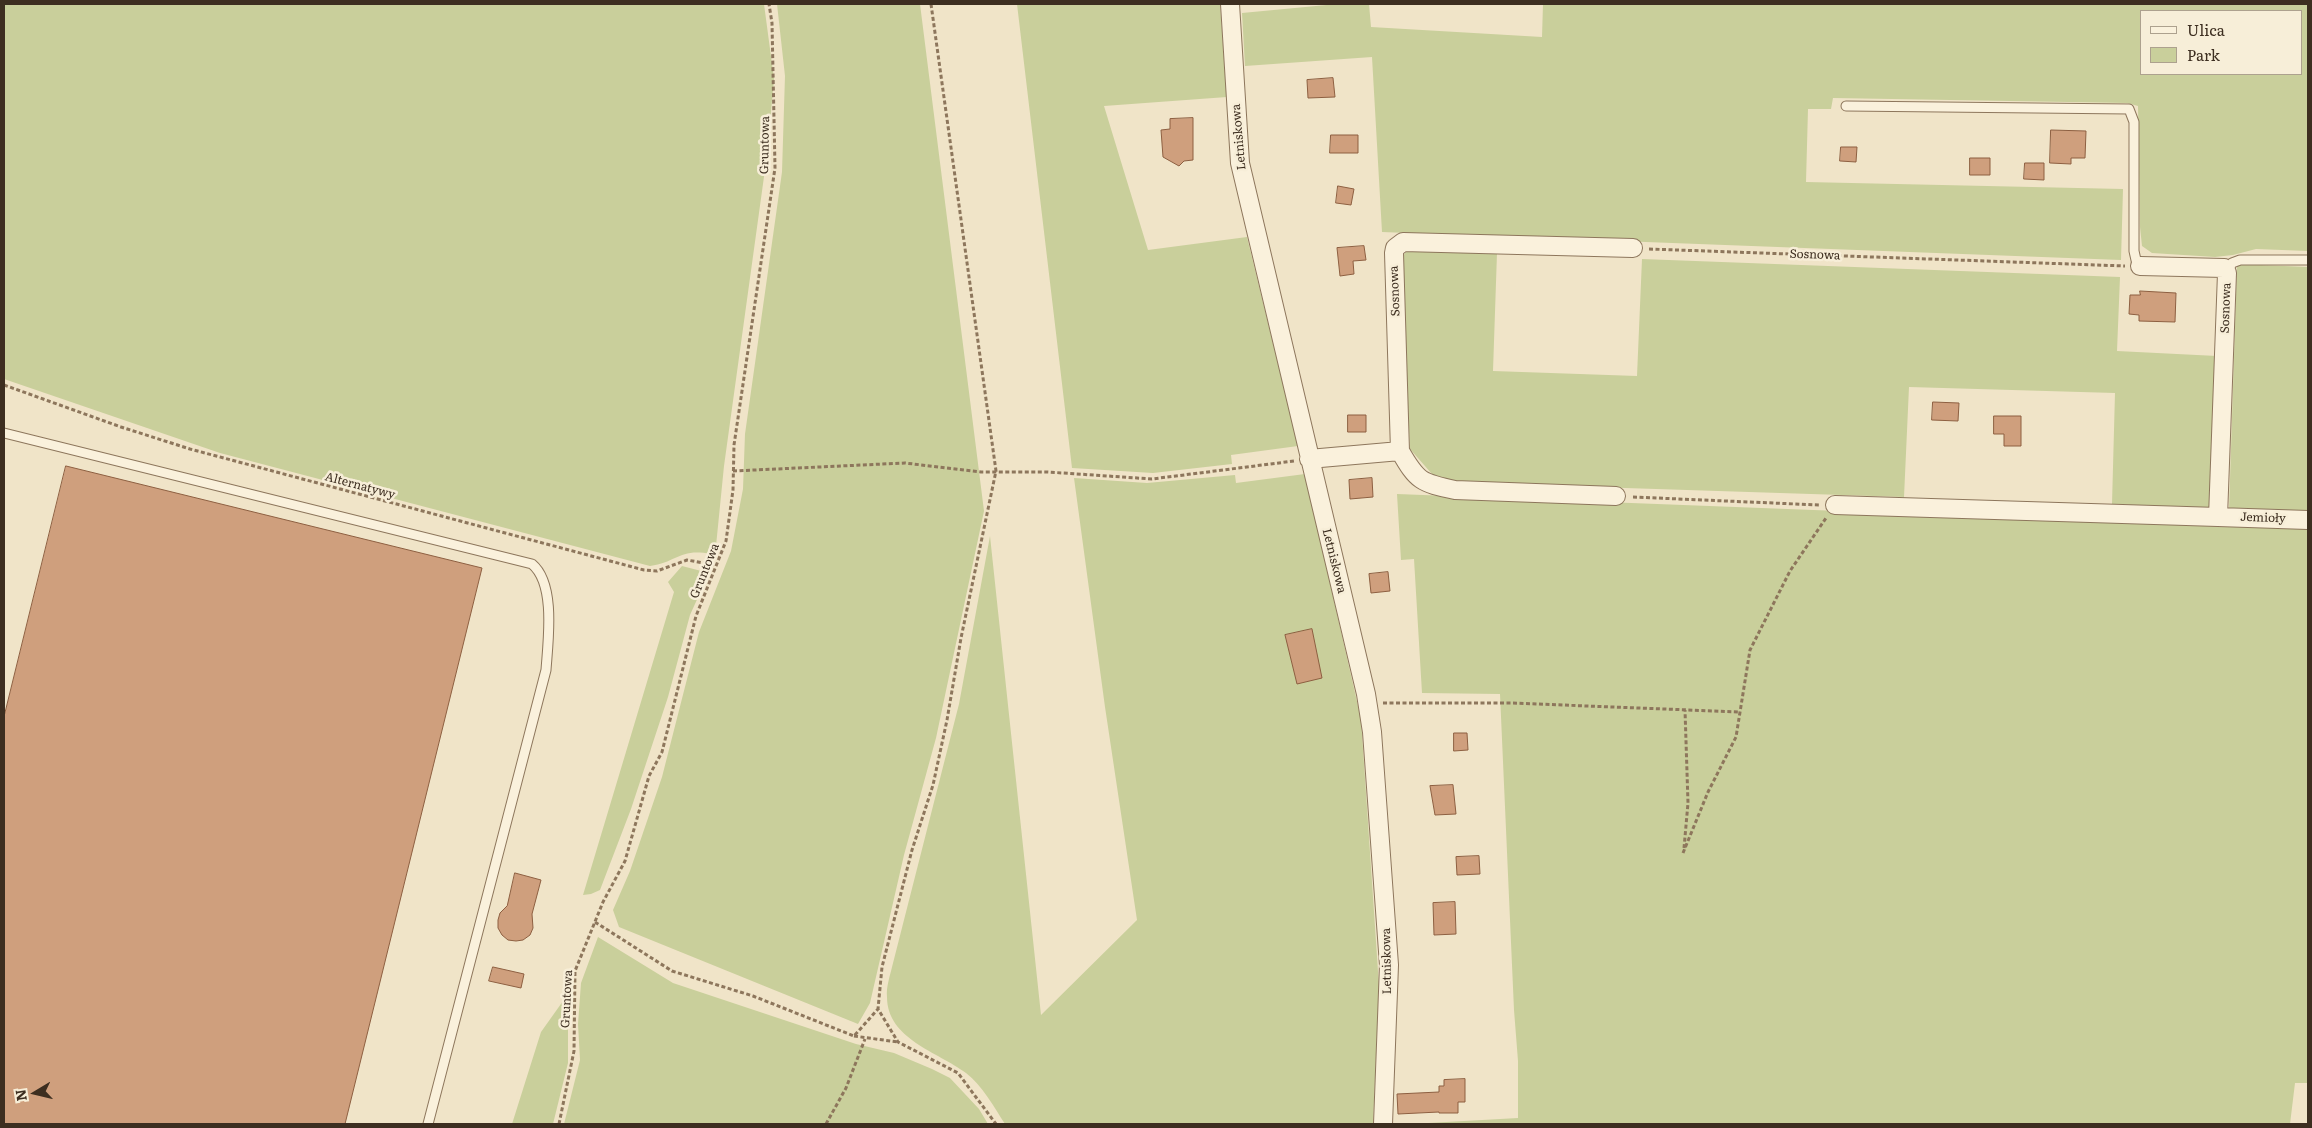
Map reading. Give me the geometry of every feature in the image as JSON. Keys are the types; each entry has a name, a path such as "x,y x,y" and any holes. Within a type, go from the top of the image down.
{"street":[{"name":"Letniskowa","path":"1230,4 1240,163 1368,704 1374,752 1389,965 1383,1124"},
{"name":"Sosnowa","path":"1616,496 1455,490 1430,485 1414,475 1400,451 1394,254 1398,245 1403,242 1633,248"},
{"name":"Sosnowa","path":"2140,266 2224,268 2227,273 2218,516"},
{"path":"1309,459 1400,451"},
{"path":"1835,505 2218,516"},
{"name":"Jemioły","path":"2218,516 2308,520"}],"lane":[{"path":"1846,106 2129,109 2134,122 2134,251 2140,266"},
{"path":"2227,273 2232,263 2240,260 2308,260"},
{"path":"4,433 532,564 540,571 547,600 548,638 546,670 428,1124"}],"path":[{"name":"Gruntowa","path":"559,1124 574,1051 575,971 595,922 625,861 649,776 662,752 696,616 726,541 733,490 734,445 775,168 772,23 769,4"},
{"path":"854,1036 878,1009 882,966 912,850 933,785 947,720 961,638 996,472 931,4"},
{"name":"Sosnowa","path":"1633,248 2140,266"},
{"name":"Alternatywy","path":"4,385 121,427 190,449 626,566 657,571 687,560 715,565"},
{"path":"733,471 905,463 996,472 1048,472 1152,479 1309,459"},
{"path":"1616,496 1835,505"},
{"path":"1685,710 1688,802 1683,853 1708,792 1736,737 1750,650 1790,571 1835,505"},
{"path":"1368,704 1511,703 1740,712"},
{"path":"595,922 672,972 753,996 854,1036 898,1042 958,1073 996,1124"},
{"path":"878,1009 898,1042"},
{"path":"826,1124 846,1088 865,1039"}],"green space":[{"path":"4,4 764,4 774,79 767,155 724,466 716,546 711,554 685,554 667,562 650,566 220,453 4,379"},
{"path":"777,4 920,4 984,511 936,738 904,855 870,1003 858,1024 619,927 613,910 630,871 662,777 699,632 731,551 743,489 745,434 782,172 785,76"},
{"path":"1017,4 1220,4 1227,97 1104,106 1148,250 1247,237 1298,446 1231,455 1232,464 1153,473 1072,468"},
{"path":"1337,4 1369,4 1371,27 1542,37 1543,4 2308,4 2308,251 2256,249 2215,257 2152,253 2142,246 2138,106 2127,103 1833,98 1831,109 1808,109 1806,182 2123,189 2121,260 1382,232 1372,57 1245,66 1242,13"},
{"path":"1408,250 1497,253 1493,371 1637,376 1642,259 2120,277 2117,351 2217,356 2212,509 2112,504 2115,393 1909,387 1904,497 1439,482 1410,449 1401,258"},
{"path":"2237,264 2308,267 2308,511 2229,510"},
{"path":"1305,474 1361,719 1379,986 1373,1124 1005,1124 972,1078 955,1065 916,1043 895,1024 889,1011 887,993 889,978 959,704 990,536 1041,1015 1137,920 1105,707 1074,478 1147,483 1235,475 1236,483"},
{"path":"1397,494 2308,529 2308,1083 2295,1083 2290,1124 1410,1124 1518,1118 1518,1061 1500,694 1422,693 1414,559 1401,560"},
{"path":"682,566 709,573 690,615 668,697 631,809 600,890 583,895 674,592 668,582"},
{"path":"598,937 673,983 856,1044 894,1053 932,1069 950,1078 979,1109 988,1124 564,1124 580,1060 578,1024 581,983"},
{"path":"568,994 568,1063 553,1124 512,1124 541,1032"}],"building":[{"path":"1333,78 1335,97 1308,98 1307,80"},
{"path":"1193,118 1193,160 1184,161 1179,166 1163,157 1161,130 1170,129 1170,119"},
{"path":"2051,130 2086,131 2085,158 2071,158 2071,164 2050,163"},
{"path":"1331,135 1358,135 1358,153 1330,153"},
{"path":"1841,147 1857,147 1856,162 1840,161"},
{"path":"1970,158 1990,158 1990,175 1970,175"},
{"path":"2025,163 2044,163 2044,180 2024,179"},
{"path":"1338,186 1354,189 1351,205 1336,203"},
{"path":"1364,246 1366,260 1353,261 1354,274 1340,276 1337,248"},
{"path":"2140,291 2176,293 2175,322 2139,321 2139,315 2129,314 2130,295 2140,295"},
{"path":"1933,402 1959,403 1958,421 1932,420"},
{"path":"1348,415 1366,415 1366,432 1348,432"},
{"path":"1994,416 2021,416 2021,446 2004,446 2004,434 1994,434"},
{"path":"66,466 482,568 345,1124 4,1124 4,717"},
{"path":"1372,478 1373,497 1350,499 1349,480"},
{"path":"1388,572 1390,591 1371,593 1369,574"},
{"path":"1312,629 1322,678 1297,684 1285,635"},
{"path":"1454,733 1467,733 1468,750 1454,751"},
{"path":"1453,785 1456,814 1435,815 1430,786"},
{"path":"1479,856 1480,874 1457,875 1456,857"},
{"path":"515,873 541,880 532,914 533,928 530,935 523,940 516,941 508,940 498,928 500,913 507,906"},
{"path":"1455,902 1456,934 1434,935 1433,903"},
{"path":"493,967 524,974 521,988 489,981"},
{"path":"1465,1079 1465,1102 1458,1102 1458,1113 1398,1114 1397,1094 1439,1092 1439,1086 1444,1086 1444,1080"}]}
